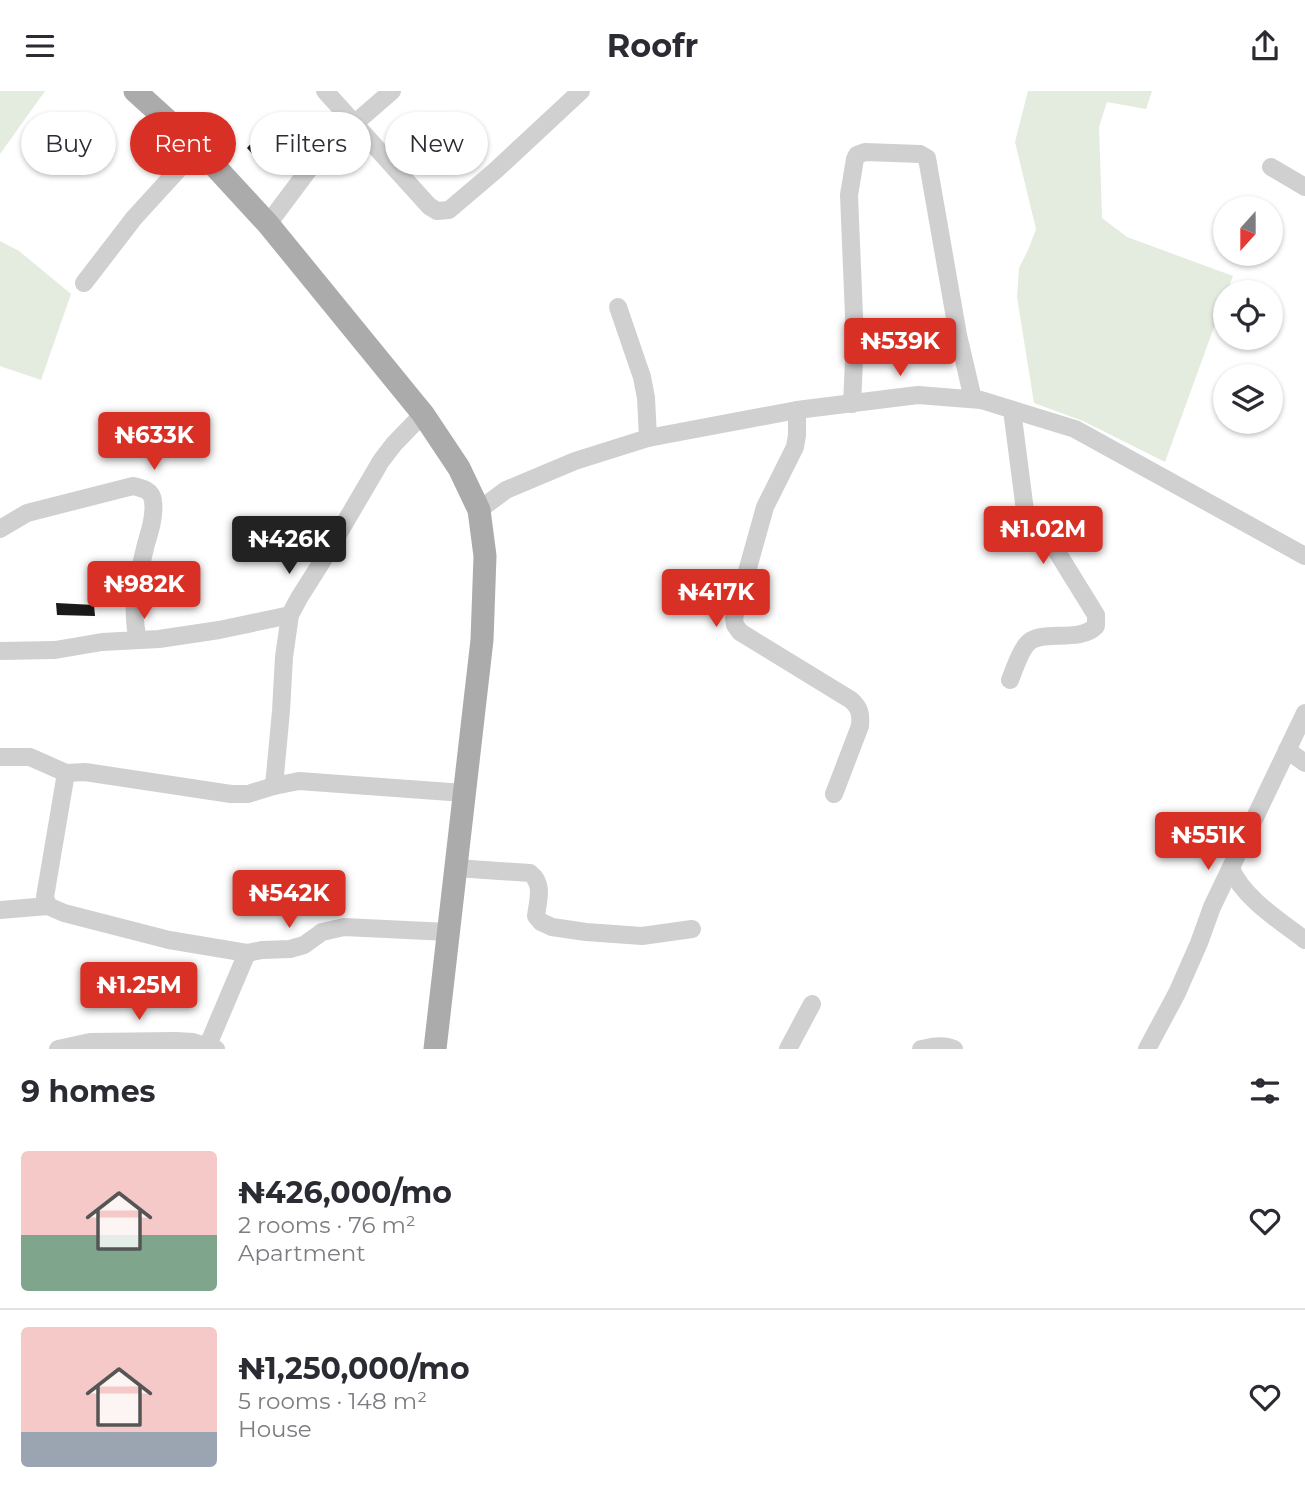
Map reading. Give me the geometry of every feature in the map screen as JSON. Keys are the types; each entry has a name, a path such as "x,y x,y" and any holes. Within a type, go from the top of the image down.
{"main road":[{"path":"135,91 158,112"},
{"path":"223,175 268,224 423,414 459,468 479,510 485,556 482,640 435,1049"}],"street":[{"path":"325,91 343,112"},
{"path":"363,112 392,91"},
{"path":"371,143 429,206 437,211 449,210 582,91"},
{"path":"852,404 855,340 849,195 855,159 857,155 865,152 919,154 928,158 958,335 973,399"},
{"path":"1272,167 1305,187"},
{"path":"84,283 134,218 173,175"},
{"path":"268,224 307,175"},
{"path":"618,307 642,377 648,438"},
{"path":"479,510 517,485 575,461 648,438 797,410 918,395 973,399 1075,429 1305,556"},
{"path":"797,410 795,447 765,507 734,618 740,632 851,700 859,708 860,726 834,794"},
{"path":"1010,680 1021,652 1034,638 1077,635 1091,632 1096,626 1096,615 1054,547 1030,532 1027,526 1012,410"},
{"path":"274,786 285,644 290,615 381,461 423,414"},
{"path":"0,529 27,513 133,486 144,488 151,493 152,523 135,585 135,627 138,640"},
{"path":"0,651 55,650 102,642 159,639 290,615"},
{"path":"1147,1049 1177,993 1212,907 1305,713"},
{"path":"1287,750 1305,763"},
{"path":"0,757 30,757 66,773 85,772 231,794 248,794 299,781 464,793"},
{"path":"48,906 45,897 66,773"},
{"path":"456,868 530,873 540,885 536,916 541,922 552,927 642,936 692,929"},
{"path":"1231,869 1245,892 1305,940"},
{"path":"0,910 48,906 64,913 169,940 247,953 290,949 304,945 322,933 344,927 448,932"},
{"path":"58,1049 90,1042 176,1041 212,1047 247,953"},
{"path":"788,1049 813,1003"},
{"path":"920,1049 947,1046 954,1049"}],"shaded area":[{"path":"0,91 45,91 30,112 21,112 21,125 0,154"},
{"path":"1028,91 1152,91 1146,109 1107,102 1099,127 1102,218 1127,237 1233,276 1232,280 1213,280 1213,330 1165,462 1083,421 1034,403 1017,297 1019,268 1036,229 1015,142"},
{"path":"0,241 19,251 71,294 41,380 0,366"}],"building":[{"path":"56,603 94,605 95,616 57,615"}]}
